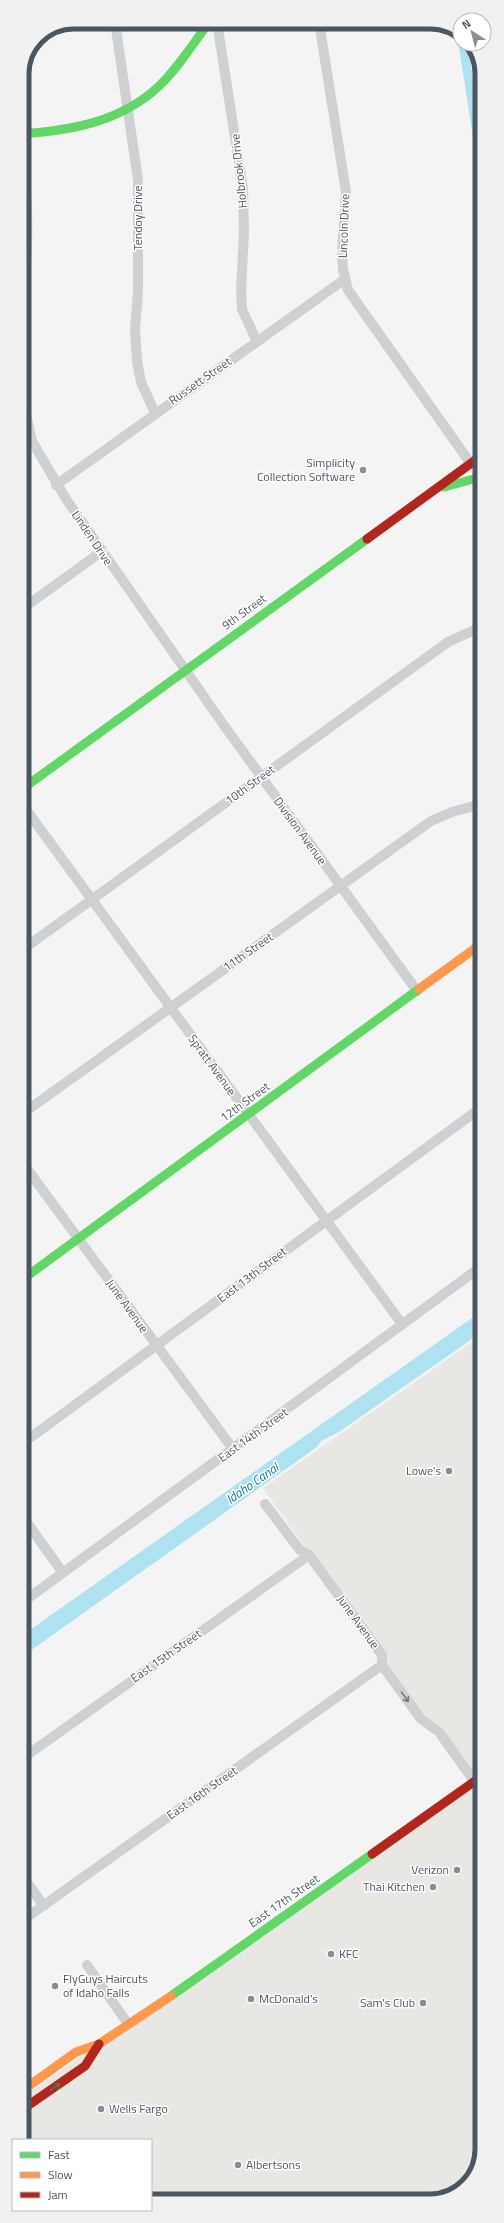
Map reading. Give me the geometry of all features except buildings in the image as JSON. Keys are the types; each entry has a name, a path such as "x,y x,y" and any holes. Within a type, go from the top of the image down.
{"street":[{"name":"Tendoy Drive","path":"116,29 138,180 138,292 134,329 136,355 141,382 155,413"},
{"path":"29,133 81,127 127,111 158,87 175,68 205,29"},
{"name":"Holbrook Drive","path":"219,29 243,189 244,232 240,291 242,309 257,342"},
{"name":"Lincoln Drive","path":"320,29 346,192 342,254 348,290 471,464"},
{"name":"Russett Street","path":"56,485 345,279"},
{"name":"Linden Drive","path":"29,427 32,441 56,485 184,670"},
{"name":"9th Street","path":"29,784 184,670 475,461"},
{"path":"435,489 475,479"},
{"path":"29,604 101,552"},
{"name":"10th Street","path":"29,945 448,642 475,630"},
{"name":"Division Avenue","path":"184,670 417,990"},
{"name":"11th Street","path":"29,1109 431,821 452,812 475,806"},
{"name":"Spratt Avenue","path":"29,813 402,1324"},
{"name":"12th Street","path":"29,1275 475,948"},
{"name":"East 13th Street","path":"29,1439 475,1112"},
{"name":"June Avenue","path":"29,1171 233,1449"},
{"name":"East 14th Street","path":"29,1598 475,1271"},
{"name":"June Avenue","path":"265,1504 300,1550 309,1555 382,1655 382,1665 421,1719 439,1732 475,1774"},
{"path":"29,1525 63,1573"},
{"name":"East 15th Street","path":"29,1754 309,1555"},
{"name":"East 16th Street","path":"29,1916 382,1665"},
{"name":"East 17th Street","path":"29,2086 76,2052 99,2044 201,1975 475,1780"},
{"path":"29,1886 44,1906"},
{"path":"87,1965 128,2024"},
{"name":"East 17th Street","path":"29,2105 85,2066 99,2044"}],"shaded area":[{"path":"475,1340 475,2149 473,2164 466,2177 460,2183 447,2191 430,2194 152,2194 152,2139 29,2139 29,2093 474,1781 439,1732 382,1665 382,1655 263,1488"}],"water":[{"name":"Idaho Canal","path":"475,1316 475,1337 339,1432 321,1441 317,1447 29,1652 29,1631"}],"waterway":[{"name":"Idaho Canal","path":"464,52 475,121"}],"traffic: fast":[{"path":"29,133 77,127 128,109 143,99 165,80 185,56 204,29"},
{"path":"444,487 475,479"},
{"path":"29,784 367,539"},
{"path":"29,1275 419,989"},
{"path":"171,1996 372,1854"}],"traffic: slow":[{"path":"419,989 475,948"},
{"path":"29,2086 76,2052 99,2044 171,1996"}],"traffic: jam":[{"path":"367,539 475,460"},
{"path":"372,1854 475,1781"},
{"path":"29,2105 85,2066 99,2044"}],"place":[{"name":"Simplicity Collection Software","path":"363,470"},
{"name":"Lowe's","path":"449,1471"},
{"name":"Verizon","path":"457,1870"},
{"name":"Thai Kitchen","path":"433,1887"},
{"name":"KFC","path":"331,1954"},
{"name":"FlyGuys Haircuts of Idaho Falls","path":"55,1986"},
{"name":"McDonald's","path":"251,1999"},
{"name":"Sam's Club","path":"423,2003"},
{"name":"Wells Fargo","path":"101,2109"},
{"name":"Albertsons","path":"238,2165"}]}
